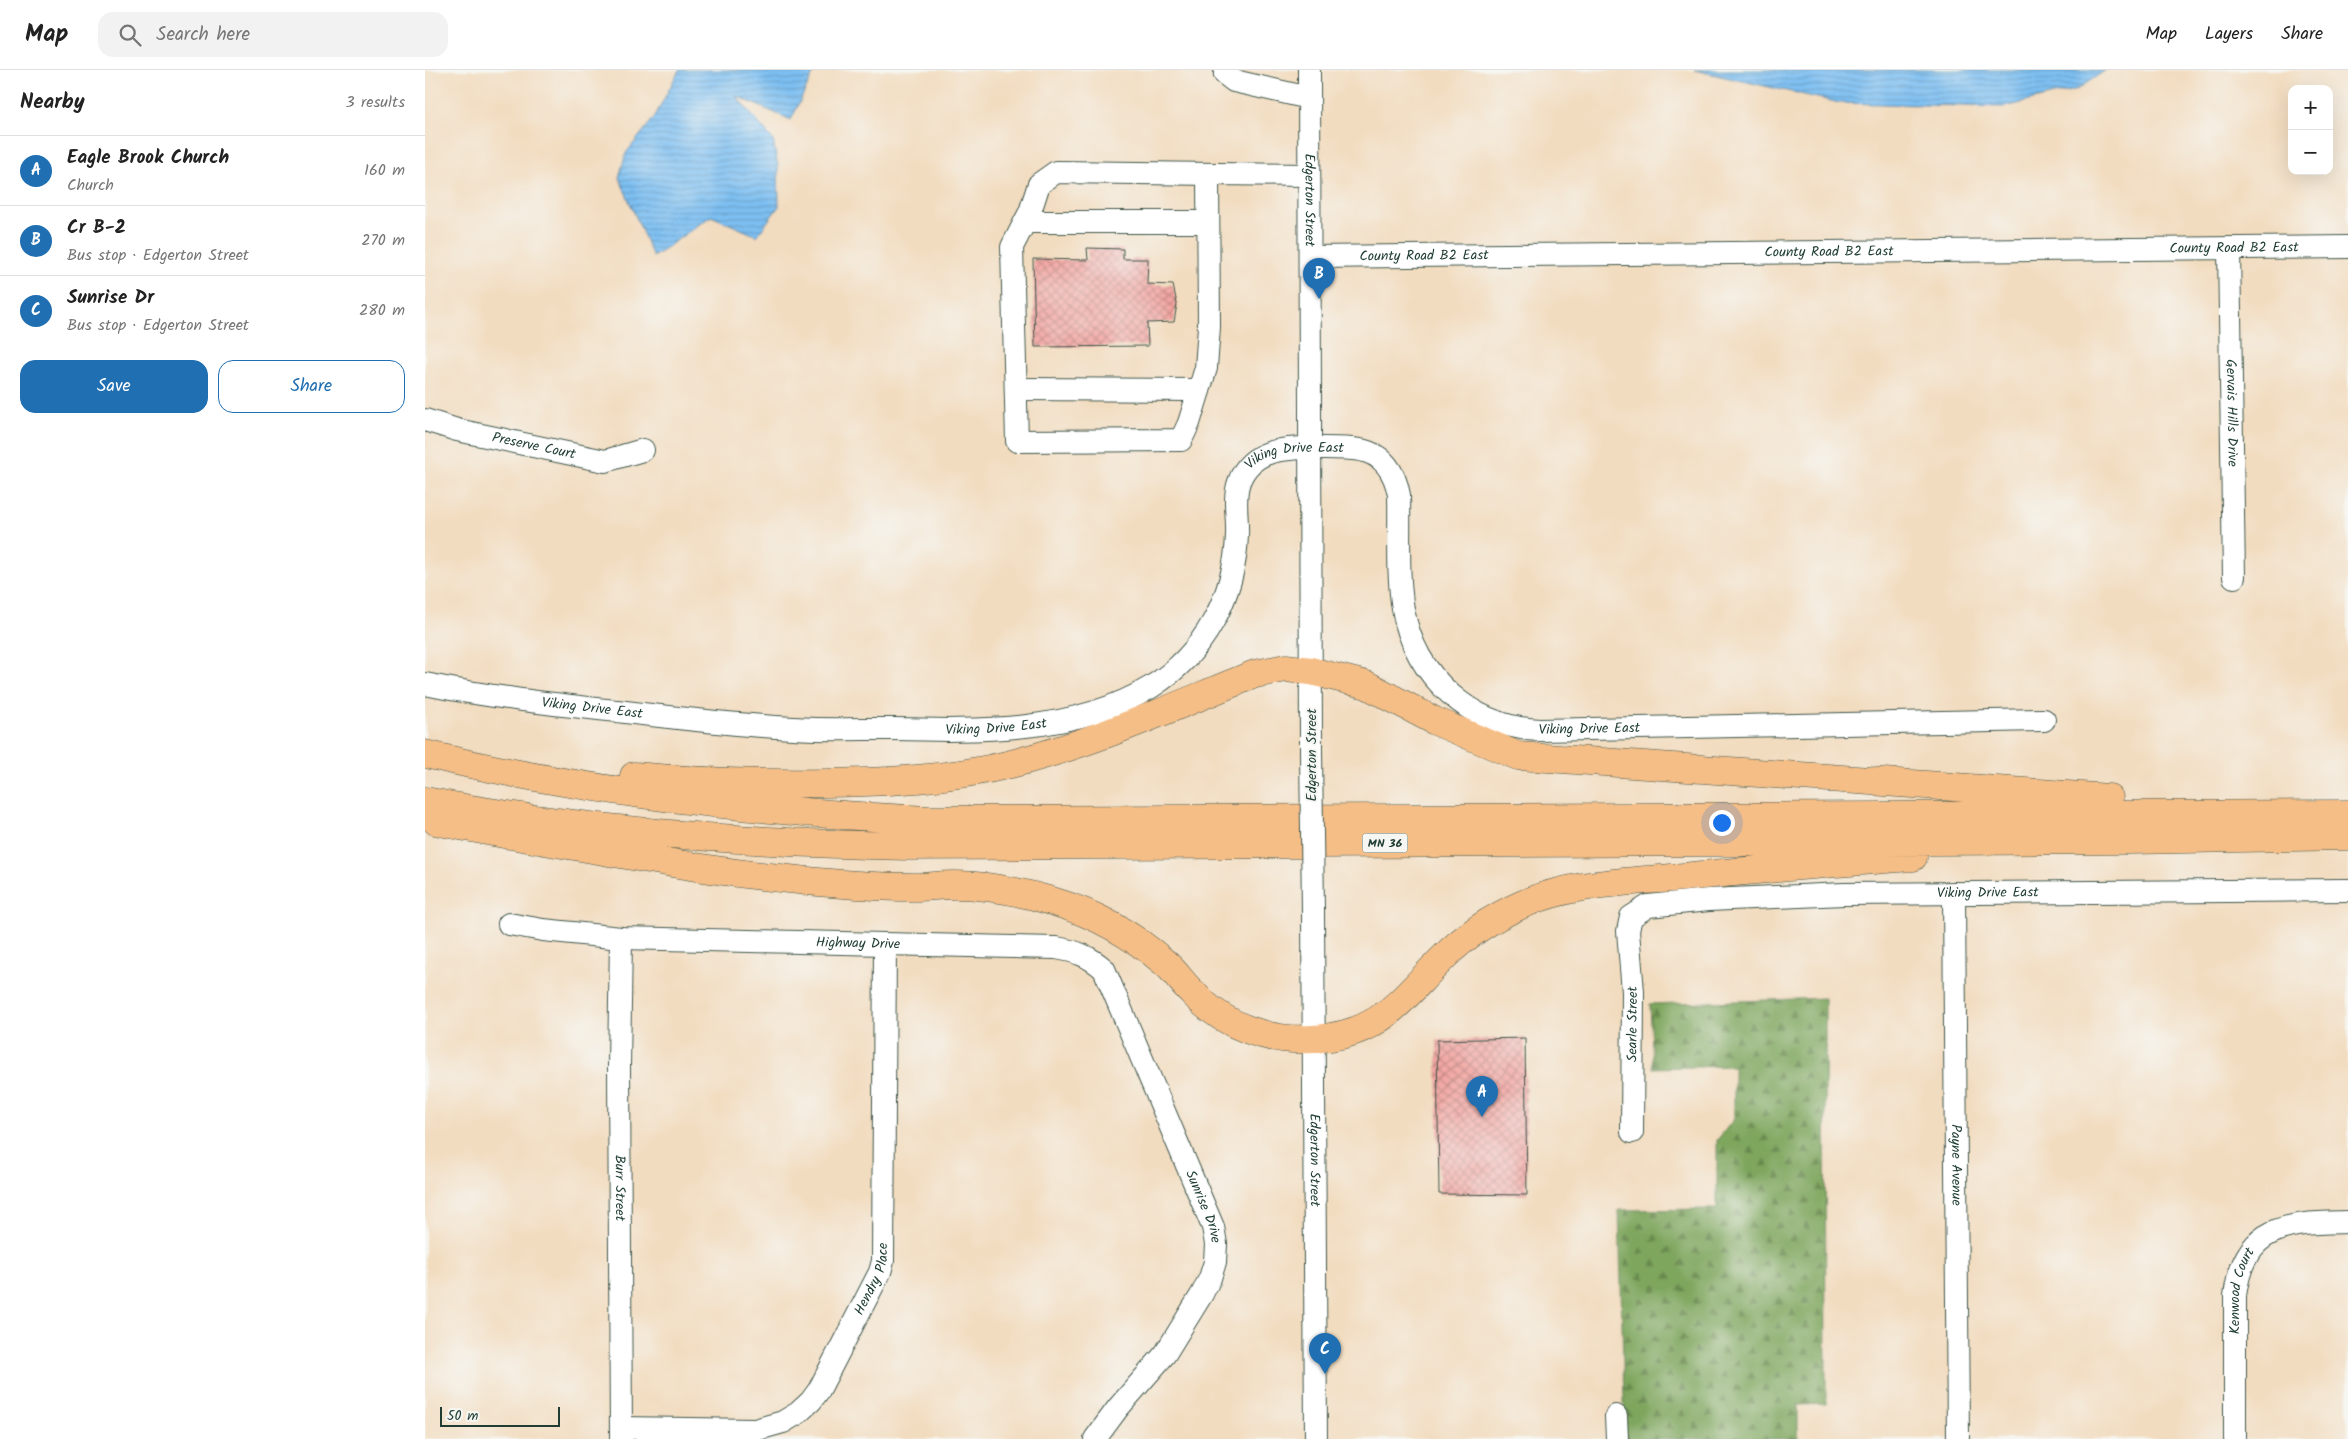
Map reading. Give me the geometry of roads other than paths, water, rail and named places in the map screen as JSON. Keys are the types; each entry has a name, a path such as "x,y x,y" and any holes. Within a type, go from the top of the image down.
{"highway":[{"path":"479,766 746,783 877,782 936,777 982,770 1048,754 1255,674 1286,668 1311,671 1367,685 1435,721 1518,756 2340,814"},
{"name":"MN 36","path":"425,754 568,783 729,806 837,816 928,820 2340,814"},
{"name":"MN 36","path":"425,801 543,820 637,832 731,840 834,845 2131,840 2348,836"},
{"path":"425,818 486,832 717,870 781,878 879,886 957,885 998,888 1032,895 1089,915 1128,936 1161,959 1175,971 1195,996 1208,1008 1228,1021 1250,1031 1273,1037 1314,1039 1354,1032 1375,1023 1397,1006 1444,957 1466,938 1490,921 1521,905 1554,893 1608,884 1748,870 2131,840"}],"street":[{"path":"1225,70 1225,74 1234,81 1309,98"},
{"name":"Edgerton Street","path":"1309,70 1316,1439"},
{"path":"1208,174 1209,327 1205,368 1189,423 1181,440 1017,441 1012,246 1025,222 1039,184 1056,172 1309,174"},
{"path":"1025,222 1208,222"},
{"name":"County Road B2 East","path":"1310,257 2348,247"},
{"name":"Gervais Hills Drive","path":"2229,248 2234,577"},
{"path":"1016,389 1199,390"},
{"name":"Preserve Court","path":"425,420 457,430 605,461 643,450"},
{"name":"Viking Drive East","path":"425,684 457,691 545,703 667,717 792,728 989,729 1061,720 1097,711 1149,688 1169,674 1190,654 1208,631 1222,605 1233,568 1237,534 1236,493 1244,471 1261,455 1272,451 1311,448 1365,450 1380,458 1392,471 1399,495 1403,608 1408,631 1417,653 1440,684 1463,705 1483,717 1505,725 1540,730 2044,720"},
{"name":"Viking Drive East","path":"1631,917 1648,906 1709,900 1844,894 2348,890"},
{"name":"Payne Avenue","path":"1954,893 1958,1439"},
{"name":"Searle Street","path":"1631,917 1628,931 1633,992 1632,1132"},
{"name":"Highway Drive","path":"509,924 543,930 621,938 1056,948 1077,951 1093,959"},
{"name":"Burr Street","path":"621,938 619,1067 621,1433"},
{"name":"Hendry Place","path":"621,1433 755,1430 766,1428 783,1422 798,1413 819,1390 880,1272 883,1261 885,945"},
{"name":"Sunrise Drive","path":"1093,959 1104,969 1111,982 1213,1227 1216,1244 1215,1262 1211,1278 1165,1354 1118,1408 1095,1439"},
{"name":"Kenwood Court","path":"2235,1439 2235,1296 2238,1278 2244,1261 2254,1247 2267,1236 2281,1228 2302,1223 2348,1222"},
{"path":"1616,1416 1617,1439"}],"water":[{"path":"679,70 815,70 791,120 736,96 773,140 778,166 779,206 757,236 711,216 653,257 619,177 626,153 654,118"},
{"path":"1694,70 2106,70 2078,89 2005,107 1840,103"}],"place":[{"name":"Cr B-2","path":"1319,299"},
{"name":"Eagle Brook Church","path":"1482,1117"},
{"name":"Sunrise Dr","path":"1325,1374"}]}
